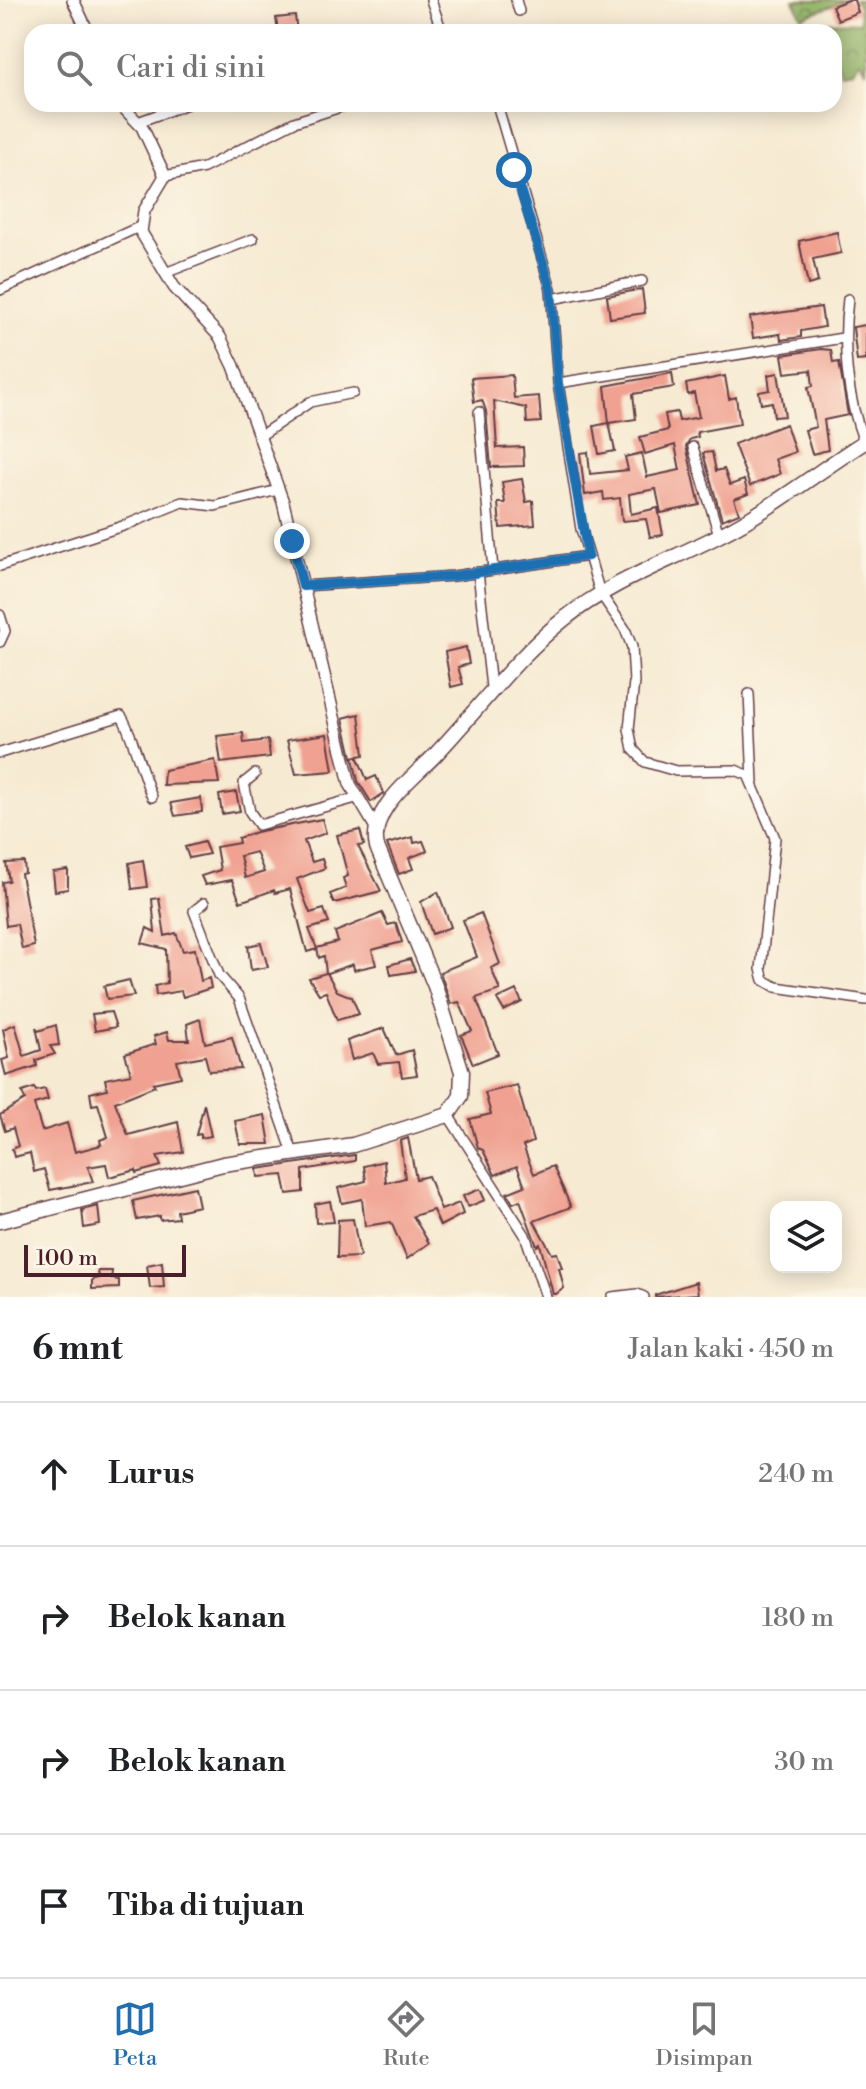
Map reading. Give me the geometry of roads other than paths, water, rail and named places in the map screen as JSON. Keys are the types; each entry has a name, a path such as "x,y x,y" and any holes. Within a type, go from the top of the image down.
{"main road":[{"path":"0,1221 223,1164 353,1145 448,1115 461,1096 462,1072 435,986 377,847 375,826 386,804 464,724 491,687 533,644 600,593 639,570 719,535 865,442"}],"street":[{"path":"73,0 84,24"},
{"path":"431,0 439,24"},
{"path":"516,0 519,11"},
{"path":"128,112 138,122 165,176"},
{"path":"138,122 165,112"},
{"path":"325,112 294,122 204,168 165,176 144,211 139,227 165,273 224,343 278,490 356,798 375,826"},
{"path":"499,112 552,299 558,383 588,556 600,593 632,647 634,682 629,729 638,756 645,762 676,771 745,772 753,782 775,838 761,969 764,980 776,987 866,1000"},
{"path":"0,290 139,227"},
{"path":"165,273 253,239"},
{"path":"552,299 642,281"},
{"path":"848,299 843,338 855,413 865,442"},
{"path":"558,383 843,338"},
{"path":"260,436 310,402 353,393"},
{"path":"479,412 493,570"},
{"path":"693,447 719,535"},
{"path":"0,566 126,525 182,502 215,506 278,490"},
{"path":"303,586 478,572 588,556"},
{"path":"478,572 491,687"},
{"path":"0,615 5,631 0,642"},
{"path":"749,694 753,782"},
{"path":"0,753 121,716 129,726 136,761 152,797"},
{"path":"255,774 244,783 243,790 259,825 356,798"},
{"path":"204,903 194,911 196,922 219,975 239,998 293,1153"},
{"path":"448,1115 525,1235 546,1297"},
{"path":"612,1297 637,1294 644,1297"}]}
